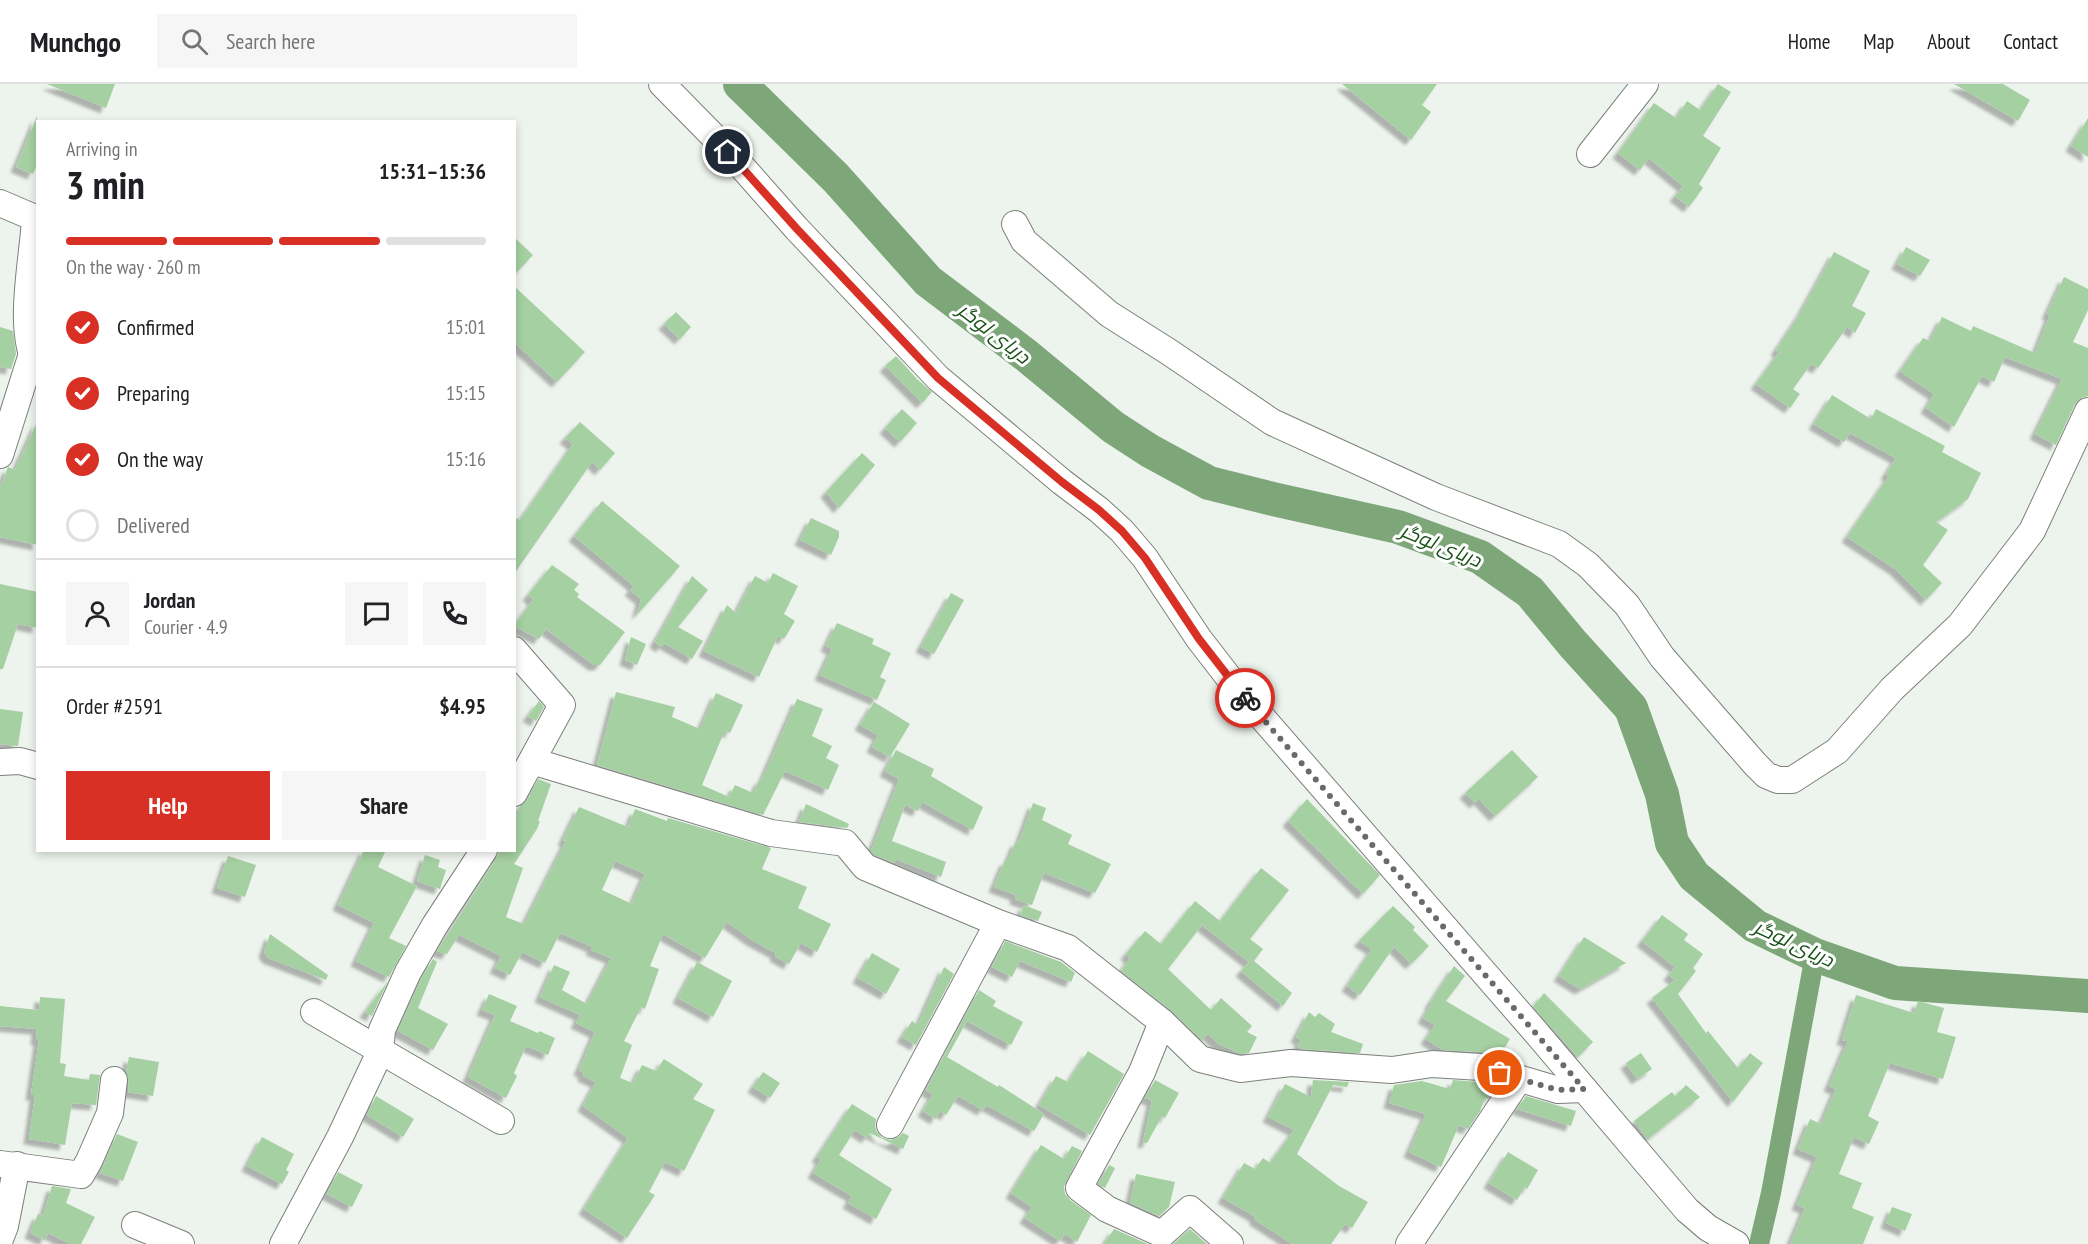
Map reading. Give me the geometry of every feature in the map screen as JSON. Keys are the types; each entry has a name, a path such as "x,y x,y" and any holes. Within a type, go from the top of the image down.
{"street":[{"path":"662,84 938,378 1122,531 1145,558 1199,639 1240,692 1687,1210 1708,1228 1735,1244"},
{"path":"1590,154 1645,84"},
{"path":"0,203 35,218 26,324 34,363 0,455"},
{"path":"1015,224 1024,241 1109,314 1272,422 1436,496 1559,544 1588,565 1627,605 1662,657 1755,764 1766,776 1778,780 1791,780 1837,751 1892,689 1960,625 2032,531 2088,411"},
{"path":"516,652 562,705 516,789"},
{"path":"0,762 20,761 36,765"},
{"path":"532,761 771,833 845,843 865,867 998,923 1068,948 1162,1022 1200,1059 1240,1069 1291,1063 1392,1070 1432,1064 1481,1067 1558,1090 1584,1089"},
{"path":"283,1244 340,1137 380,1052 382,1030 408,972 435,925 483,852"},
{"path":"890,1125 998,923"},
{"path":"314,1012 501,1121"},
{"path":"1162,1022 1142,1072 1079,1188 1107,1209 1162,1234 1190,1209 1230,1244"},
{"path":"1409,1244 1519,1079"},
{"path":"0,1239 6,1226 8,1164 81,1175 110,1113 114,1080"},
{"path":"135,1225 180,1244"}],"building":[{"path":"47,84 115,84 106,108"},
{"path":"1342,84 1437,84 1422,105 1431,112 1411,140"},
{"path":"1718,84 1731,92 1703,136 1721,148 1699,184 1703,188 1689,207 1675,196 1683,186 1649,158 1640,170 1618,153 1654,103 1676,118 1687,101 1700,110"},
{"path":"1954,84 2003,84 2030,100 2018,121"},
{"path":"37,116 36,167 33,174 16,167"},
{"path":"2088,118 2088,157 2071,146"},
{"path":"516,239 533,255 516,273"},
{"path":"1906,247 1930,260 1920,276 1897,264"},
{"path":"1834,252 1870,271 1852,306 1866,313 1855,333 1847,327 1818,368 1811,364 1793,389 1800,394 1790,408 1756,384 1779,352 1776,350 1801,312"},
{"path":"2064,277 2088,289 2088,310 2073,342 2088,348 2088,396 2080,398 2075,404 2056,445 2035,434 2062,379 2005,357 1994,382 1982,376 1954,427 1926,408 1934,394 1900,371 1923,338 1930,341 1942,317 1971,331 1973,326 2035,353 2050,315 2047,314"},
{"path":"516,288 585,352 557,382 516,344"},
{"path":"676,312 691,327 680,339 664,324"},
{"path":"0,327 13,331 16,354 11,369 0,367"},
{"path":"896,356 932,392 922,403 885,366"},
{"path":"1832,395 1871,419 1876,409 1945,446 1942,452 1981,473 1968,499 1936,522 1948,530 1923,565 1942,583 1926,600 1895,569 1847,537 1889,476 1886,474 1896,458 1850,433 1844,442 1814,424"},
{"path":"902,409 917,423 900,442 885,428"},
{"path":"580,422 615,453 600,470 592,462 516,571 516,518 520,520 573,444 565,438"},
{"path":"36,424 36,545 0,537 0,488 8,467 15,470"},
{"path":"862,453 875,465 839,508 826,492"},
{"path":"602,501 680,566 637,615 641,599 630,590 634,586 574,536"},
{"path":"811,518 839,531 839,537 831,555 800,540"},
{"path":"552,565 579,584 574,590 579,594 577,597 625,632 600,665 594,665 546,629 539,639 516,627 516,623 533,600 528,595"},
{"path":"773,573 798,586 784,614 795,621 784,639 778,636 759,677 704,651 727,605 736,613 755,576 768,583"},
{"path":"692,576 708,590 678,627 703,641 692,659 664,643 661,647 655,642"},
{"path":"0,584 36,592 36,628 18,624 3,669 0,669"},
{"path":"951,593 964,600 934,654 921,647"},
{"path":"837,623 874,639 872,644 891,653 880,677 886,680 877,700 820,675 832,649 826,646"},
{"path":"631,637 646,644 637,665 625,660"},
{"path":"616,692 675,707 672,717 700,729 716,693 743,705 730,733 725,730 702,785 729,797 735,785 753,793 760,779 762,780 797,699 823,709 812,736 832,746 826,758 839,765 828,790 785,771 763,815 597,765"},
{"path":"539,701 544,707 536,721 528,716"},
{"path":"874,702 910,724 890,757 872,747 878,735 860,725"},
{"path":"0,709 23,712 18,746 0,744"},
{"path":"896,750 934,769 931,776 983,807 973,830 922,802 918,811 905,805 892,841 946,862 941,877 896,859 894,863 874,855 871,851 899,779 885,771"},
{"path":"1512,750 1538,777 1495,816 1479,799 1475,803 1465,793"},
{"path":"538,779 551,784 537,829 514,864 523,868 506,917 524,924 566,841 563,840 579,807 628,827 635,809 667,821 668,818 771,848 762,869 807,887 798,908 831,924 817,952 801,943 789,964 775,956 776,953 752,940 727,922 705,958 663,934 650,966 659,969 645,1009 641,1007 624,1041 632,1045 620,1078 633,1083 642,1065 656,1071 664,1059 703,1084 693,1099 715,1110 684,1171 665,1162 649,1192 655,1195 627,1238 584,1209 628,1138 583,1106 596,1082 583,1076 584,1073 579,1070 595,1032 576,1023 580,1015 540,997 554,965 570,972 562,990 587,1004 611,958 591,950 593,947 560,933 545,963 522,952 510,975 495,968 501,956 459,935 447,954 437,951 497,858 498,852 516,852 516,817 520,806 527,800","holes":["615,861 645,874 632,904 602,890"]},
{"path":"1307,799 1380,875 1363,894 1288,821"},
{"path":"1033,803 1046,808 1042,820 1072,835 1068,844 1111,864 1095,893 1044,873 1032,905 1015,899 1016,895 994,887 1005,860 1008,861 1016,841 1019,842"},
{"path":"806,804 849,824 847,828 799,822"},
{"path":"363,852 385,852 378,867 417,886 389,938 406,946 389,977 356,961 374,923 338,905"},
{"path":"425,855 440,860 438,867 446,870 440,889 417,881"},
{"path":"228,856 256,865 245,897 217,888"},
{"path":"1261,868 1289,890 1250,939 1263,949 1254,961 1292,993 1283,1006 1241,971 1249,962 1202,925 1168,969 1211,1010 1221,998 1252,1026 1247,1032 1257,1037 1249,1053 1241,1054 1217,1043 1208,1034 1202,1040 1171,1010 1121,971 1130,958 1126,954 1145,931 1161,944 1195,901 1220,921"},
{"path":"1024,905 1042,912 1038,921 1020,915"},
{"path":"1393,906 1415,927 1413,930 1429,946 1411,964 1394,947 1360,995 1347,986 1372,949 1359,941"},
{"path":"1662,915 1688,934 1684,940 1703,954 1693,968 1696,971 1678,994 1706,1033 1708,1031 1738,1068 1750,1053 1763,1063 1733,1102 1652,998 1675,980 1669,975 1675,967 1642,941"},
{"path":"270,934 328,975 326,980 268,958 264,952"},
{"path":"1584,937 1626,963 1580,989 1559,976"},
{"path":"1005,941 1061,962 1075,973 1071,982 1020,961 1012,977 992,967"},
{"path":"872,953 900,969 886,994 858,978"},
{"path":"433,959 437,962 418,1008 448,1024 433,1050 398,1031 421,979"},
{"path":"697,962 732,981 713,1017 678,998"},
{"path":"1454,966 1465,976 1446,1001 1510,1039 1499,1057 1482,1052 1443,1050 1426,1039 1435,1025 1423,1018"},
{"path":"944,967 954,974 916,1045 902,1037 912,1021 918,1025"},
{"path":"388,981 372,1016 365,1012"},
{"path":"979,990 996,1001 993,1006 1023,1022 1011,1045 967,1021 947,1057 998,1087 999,1085 1044,1114 1034,1131 986,1105 983,1110 958,1096 946,1115 940,1111 936,1119 923,1111 933,1094 926,1090"},
{"path":"1544,993 1593,1042 1578,1057 1533,1007"},
{"path":"489,994 517,1006 510,1021 555,1038 548,1055 526,1046 514,1073 517,1076 506,1098 468,1077 495,1015 482,1010"},
{"path":"1856,995 1914,1013 1918,1001 1944,1008 1937,1032 1956,1037 1943,1079 1890,1063 1868,1116 1879,1122 1869,1144 1854,1137 1839,1174 1862,1183 1852,1208 1874,1217 1863,1244 1790,1244 1805,1208 1797,1205 1817,1157 1798,1149 1810,1119 1821,1124 1836,1089 1829,1086 1848,1041 1842,1040"},
{"path":"40,997 65,999 60,1063 66,1064 64,1076 89,1080 90,1074 100,1075 96,1105 72,1103 65,1145 29,1139 35,1095 31,1095 39,1040 36,1040 37,1029 0,1026 0,1006 39,1010"},
{"path":"1309,1012 1315,1017 1319,1013 1335,1024 1331,1032 1363,1044 1360,1053 1302,1049 1297,1046 1301,1040 1296,1037"},
{"path":"1088,1051 1124,1074 1090,1135 1039,1105 1056,1076 1068,1082"},
{"path":"1641,1053 1652,1069 1637,1079 1626,1063"},
{"path":"129,1057 159,1062 153,1096 128,1092 129,1081 126,1072"},
{"path":"763,1072 780,1083 770,1098 753,1087"},
{"path":"1155,1080 1179,1093 1165,1118 1162,1116 1147,1143 1143,1142 1152,1100 1145,1098"},
{"path":"1313,1080 1349,1082 1347,1087 1333,1085 1297,1154 1339,1186 1368,1202 1352,1228 1345,1224 1331,1244 1292,1244 1254,1219 1256,1217 1223,1198 1244,1163 1255,1169 1263,1158 1270,1163 1294,1130 1268,1117 1285,1084 1311,1097"},
{"path":"1453,1080 1478,1082 1496,1087 1488,1099 1485,1098 1480,1111 1468,1129 1459,1125 1441,1167 1409,1152 1426,1114 1389,1103 1394,1085 1422,1081 1450,1089"},
{"path":"1686,1085 1700,1097 1648,1139 1634,1121 1672,1092 1675,1096"},
{"path":"376,1096 414,1119 403,1137 367,1115"},
{"path":"1526,1096 1576,1111 1571,1126 1517,1109"},
{"path":"852,1104 876,1119 875,1126 882,1138 891,1140 903,1133 909,1136 903,1149 870,1133 867,1138 855,1130 839,1155 892,1189 876,1219 848,1203 852,1196 813,1173 821,1159 817,1157"},
{"path":"117,1134 138,1142 123,1181 100,1173"},
{"path":"262,1137 294,1154 286,1170 289,1172 282,1184 247,1166"},
{"path":"1041,1145 1064,1159 1072,1146 1082,1151 1064,1187 1065,1194 1070,1200 1091,1215 1077,1242 1065,1234 1060,1241 1025,1218 1032,1207 1011,1193"},
{"path":"1508,1152 1538,1170 1527,1189 1525,1187 1517,1200 1489,1183"},
{"path":"1109,1165 1115,1168 1105,1188 1098,1184"},
{"path":"338,1172 363,1185 352,1207 327,1194"},
{"path":"1136,1174 1175,1182 1169,1207 1159,1216 1130,1203"},
{"path":"52,1186 71,1189 66,1203 95,1217 81,1244 70,1244 48,1233 45,1240 30,1233 38,1214 43,1216"},
{"path":"1892,1207 1912,1214 1905,1231 1886,1223"},
{"path":"1114,1229 1148,1244 1104,1244"},
{"path":"1190,1229 1207,1244 1173,1244"}],"waterway":[{"name":"دریای لوگر","path":"740,84 836,178 928,281 1027,356 1113,427 1150,451 1209,483 1398,527 1480,557 1530,592 1631,708 1662,794 1672,843 1694,876 1755,926 1815,955 1895,983 2088,996"},
{"path":"1759,1244 1771,1193 1815,955"}],"way so far":[{"path":"1245,698 1584,1089 1558,1090 1500,1073"}],"route":[{"path":"728,152 797,229 938,378 1122,531 1145,558 1199,639 1245,698"}]}
